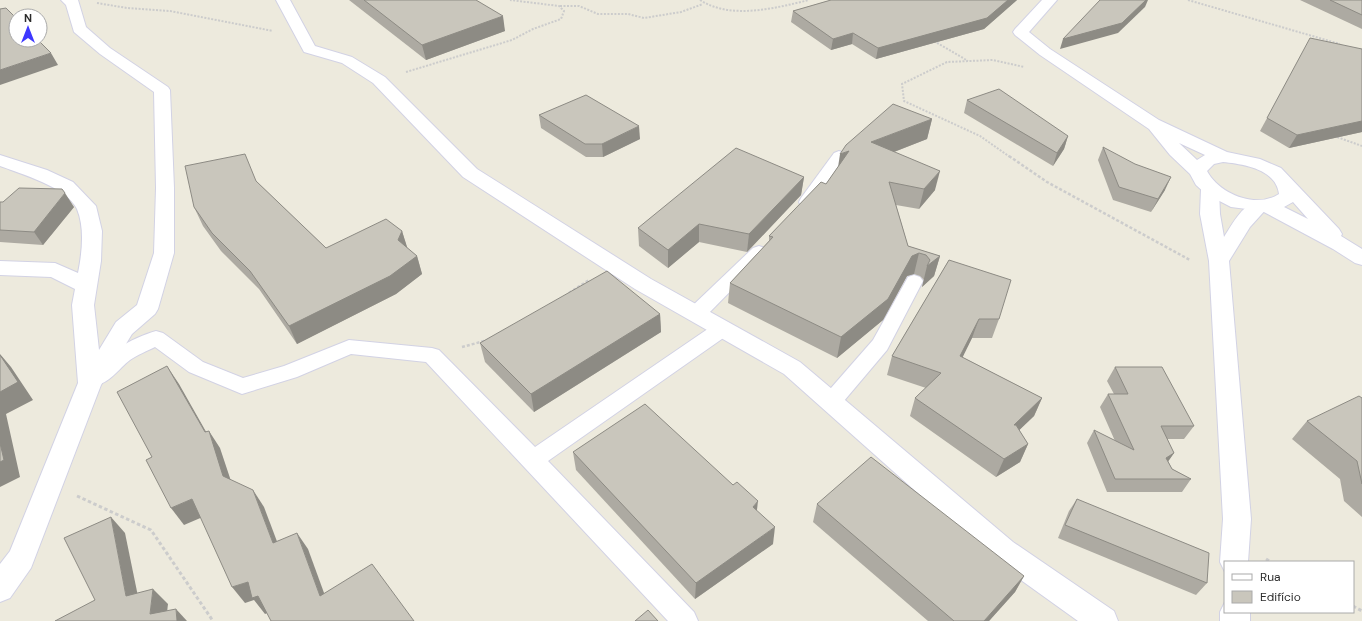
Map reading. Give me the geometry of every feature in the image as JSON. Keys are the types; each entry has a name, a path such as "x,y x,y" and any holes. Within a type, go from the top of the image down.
{"street":[{"path":"0,588 21,559 52,484 90,382 124,328 147,309 164,253 165,188 162,90 105,51 79,29 73,3 68,0"},
{"path":"283,0 309,48 347,60 379,80 470,173 613,264 696,314 792,368 1002,551 1103,621"},
{"path":"1050,0 1020,32 1045,52 1153,124 1223,157"},
{"path":"1153,124 1176,151 1198,171 1203,183 1210,189 1232,200 1263,206 1340,244 1362,258"},
{"path":"1198,171 1201,164 1210,159 1223,157 1245,160 1267,167 1279,175 1340,244"},
{"path":"0,160 40,174 66,186 86,206 92,231 91,261 83,305 90,382"},
{"path":"1220,269 1243,223 1263,206 1277,204 1289,196 1289,190 1286,184"},
{"path":"1210,189 1210,214 1220,269 1223,335 1237,519 1234,542 1234,561"},
{"path":"0,268 55,270 87,286"}],"lane":[{"path":"796,213 811,197 839,156"},
{"path":"696,314 771,240"},
{"path":"831,402 880,345 914,281"},
{"path":"533,460 722,329"},
{"path":"90,382 124,354 156,338 196,368 242,386 290,372 350,347 432,356 533,460 685,621"}],"path":[{"path":"510,0 559,6 579,6 598,14 628,14 644,18 682,12 703,4"},
{"path":"700,0 703,4 727,11 779,7 809,0"},
{"path":"1188,0 1347,46"},
{"path":"96,3 127,8 170,11 303,37"},
{"path":"379,80 512,40 532,29 561,19 564,11 559,6"},
{"path":"930,38 968,61"},
{"path":"1024,67 993,60 946,62 902,84 904,101 980,136 1047,182 1220,269"},
{"path":"1329,134 1362,146"},
{"path":"566,295 613,264"},
{"path":"432,356 492,338"},
{"path":"52,484 151,530 213,621"}],"building":[{"path":"364,0 476,0 503,16 422,45"},
{"path":"831,0 1008,0 987,18 878,48 853,33 833,39 793,11"},
{"path":"1100,0 1146,0 1122,23 1063,39"},
{"path":"1330,0 1362,0 1362,15"},
{"path":"6,8 8,10 8,48 46,48 51,53 0,70 0,9"},
{"path":"1310,38 1362,49 1362,121 1297,135 1267,118"},
{"path":"999,89 1068,136 1057,153 967,100"},
{"path":"586,95 639,126 602,144 585,144 539,115"},
{"path":"893,104 932,119 871,142 940,171 924,189 889,182 908,246 940,256 927,266 930,260 926,255 919,253 912,256 888,299 841,337 730,283 773,237 769,236 821,182 826,184 849,151 840,154 846,145"},
{"path":"1103,147 1135,164 1171,177 1158,199 1119,187"},
{"path":"736,148 804,177 749,234 699,224 668,250 638,228"},
{"path":"245,154 256,181 326,248 386,219 402,231 398,240 417,256 390,276 289,326 250,271 212,233 194,207 185,166"},
{"path":"19,188 62,189 65,193 34,232 0,230 0,202 3,202"},
{"path":"949,260 1011,280 999,319 979,319 960,356 1042,398 1014,425 1016,425 1028,444 1004,459 915,398 941,373 892,356"},
{"path":"607,271 660,314 531,394 480,343"},
{"path":"0,355 18,382 0,392"},
{"path":"167,366 205,432 209,431 223,476 253,490 273,543 297,533 320,596 372,564 414,621 271,621 258,596 252,598 248,582 232,587 192,499 171,508 146,460 152,457 117,392"},
{"path":"1115,367 1162,367 1194,426 1161,426 1174,453 1166,458 1172,469 1191,479 1115,479 1094,430 1134,450 1108,394 1128,394"},
{"path":"1359,396 1362,398 1362,484 1357,461 1307,421"},
{"path":"645,404 733,485 737,482 758,501 753,507 775,527 696,583 573,452"},
{"path":"0,443 4,460 0,462"},
{"path":"871,457 1024,576 984,621 954,621 817,504"},
{"path":"1077,499 1209,553 1207,583 1065,525"},
{"path":"111,517 126,596 153,589 150,614 176,609 177,621 55,621 95,600 64,538"},
{"path":"648,610 658,621 635,621"}]}
